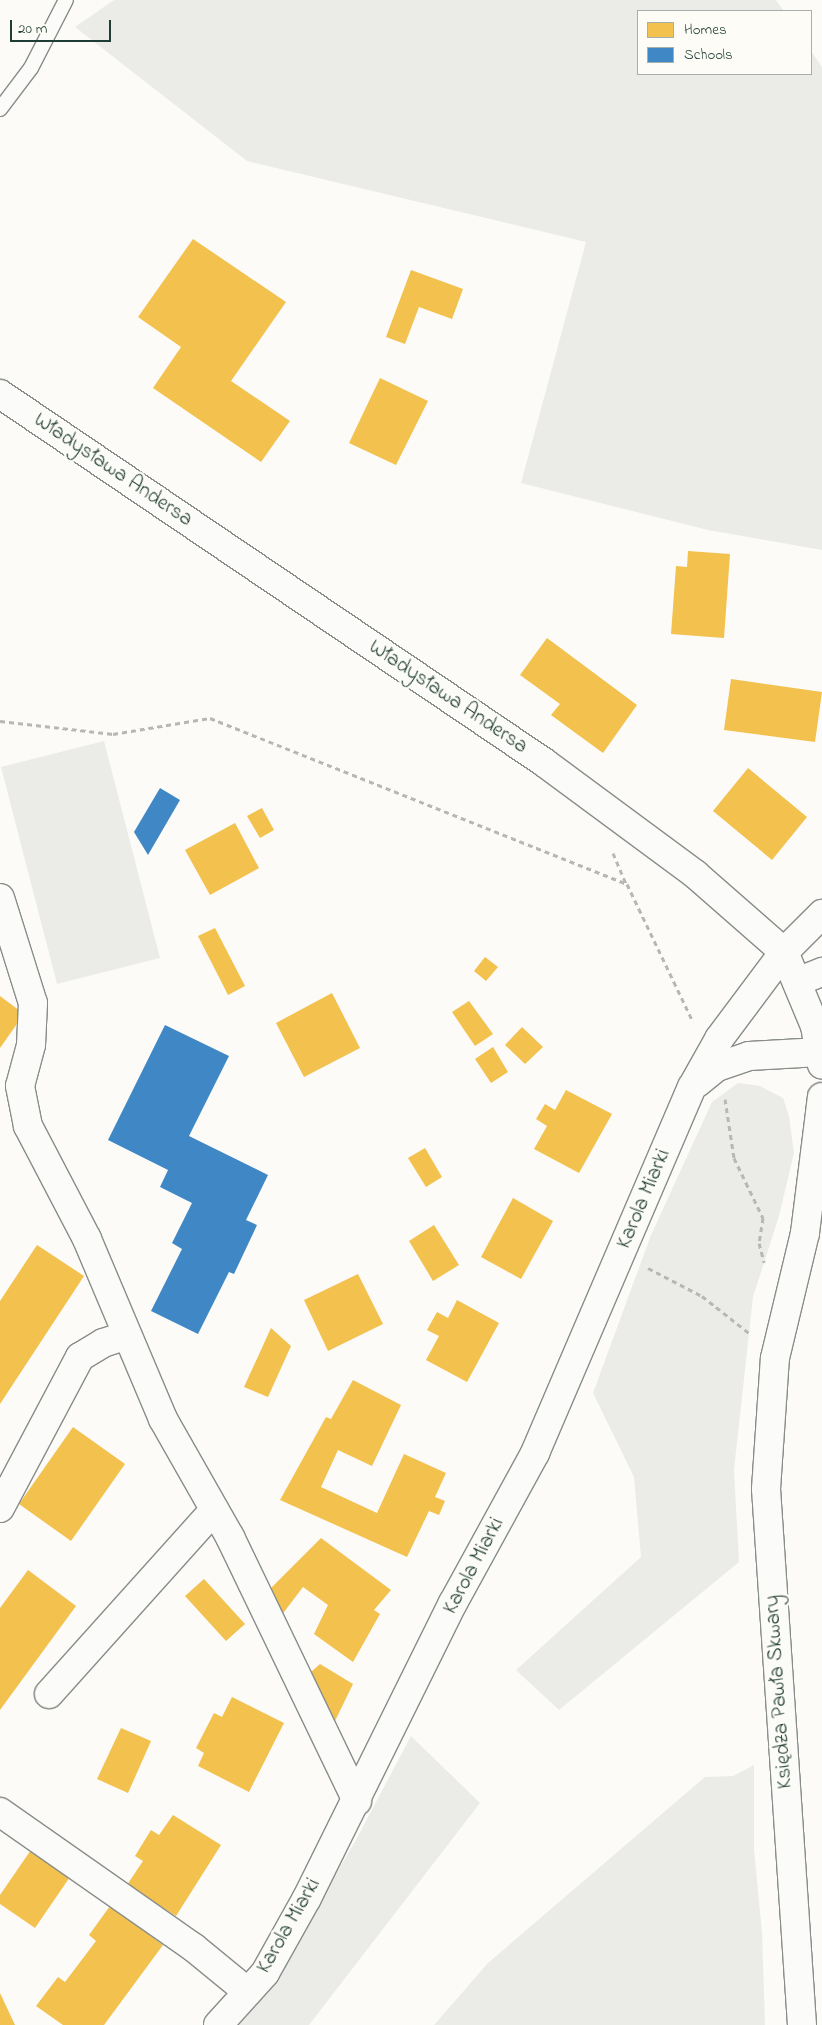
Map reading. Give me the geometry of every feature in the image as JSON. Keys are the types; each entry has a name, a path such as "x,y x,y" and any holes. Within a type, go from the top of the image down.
{"street":[{"name":"Władysława Andersa","path":"0,394 545,763 695,874 784,952 815,1026 821,1058"},
{"path":"0,898 33,1003 31,1044 20,1086 28,1126 87,1239 164,1419 214,1510 356,1801"},
{"name":"Karola Miarki","path":"218,2025 265,1973 356,1801 454,1602 535,1453 692,1087 711,1064 747,998 784,952 822,914"},
{"path":"797,982 822,972"},
{"name":"Karola Miarki","path":"711,1064 749,1056 821,1058"},
{"name":"Księdza Pawła Skwary","path":"802,2025 766,1489 775,1358 805,1233 822,1096"},
{"path":"0,1508 80,1357 103,1343 127,1335"},
{"path":"49,1694 214,1510"},
{"path":"0,1812 193,1948 248,1992"}],"lane":[{"path":"0,109 31,68 66,0"}],"path":[{"path":"0,721 113,734 210,718 627,884"},
{"path":"609,844 724,1092 734,1158 763,1218 759,1243 767,1270"},
{"path":"619,1258 654,1270 702,1296 756,1339"}],"shaded area":[{"path":"114,0 776,0 783,10 637,10 637,75 812,75 812,52 822,67 822,550 708,530 521,483 586,242 247,161 75,27"},
{"path":"104,741 160,958 57,984 1,767"},
{"path":"738,1083 760,1086 783,1098 789,1116 794,1153 779,1216 753,1297 734,1470 739,1562 559,1710 516,1670 641,1557 634,1477 593,1393 651,1235 712,1102"},
{"path":"411,1736 480,1803 309,2025 239,2025 267,1993 357,1838"},
{"path":"754,1765 754,1850 762,1932 765,2025 434,2025 488,1963 705,1777 733,1776"}],"building: Homes":[{"path":"193,239 286,302 231,381 290,421 261,462 153,388 181,347 138,317"},
{"path":"411,270 463,289 452,319 419,307 405,344 386,337"},
{"path":"380,378 428,401 396,465 349,443"},
{"path":"688,551 730,554 724,638 671,634 676,566 687,567"},
{"path":"547,638 637,705 603,753 551,715 560,704 520,675"},
{"path":"731,679 822,692 815,742 724,730"},
{"path":"748,768 807,817 772,860 713,811"},
{"path":"262,808 274,830 260,838 247,816"},
{"path":"235,823 259,868 210,895 185,850"},
{"path":"215,928 245,986 228,995 198,936"},
{"path":"485,957 498,967 486,981 474,971"},
{"path":"332,993 360,1048 304,1077 276,1023"},
{"path":"0,996 24,1014 0,1048"},
{"path":"469,1001 493,1034 475,1046 452,1012"},
{"path":"522,1027 543,1047 525,1064 505,1045"},
{"path":"493,1047 508,1072 491,1083 475,1059"},
{"path":"566,1090 612,1114 579,1173 534,1149 547,1126 536,1119 545,1104 555,1110"},
{"path":"425,1148 442,1177 426,1187 408,1158"},
{"path":"513,1198 553,1221 521,1279 481,1257"},
{"path":"434,1225 459,1265 433,1281 409,1241"},
{"path":"37,1245 84,1276 0,1404 0,1301"},
{"path":"358,1274 383,1324 328,1351 304,1300"},
{"path":"457,1300 499,1323 467,1382 426,1360 439,1336 427,1330 437,1312 448,1318"},
{"path":"271,1328 291,1346 268,1397 244,1387"},
{"path":"353,1380 401,1405 372,1466 338,1450 321,1487 377,1513 404,1454 446,1473 435,1497 445,1501 439,1515 429,1511 407,1557 280,1500 326,1417 331,1419"},
{"path":"73,1427 125,1464 71,1541 19,1504"},
{"path":"321,1538 391,1590 374,1610 380,1614 353,1662 314,1634 328,1605 303,1587 281,1616 269,1590"},
{"path":"28,1570 76,1606 0,1710 0,1608"},
{"path":"204,1579 245,1624 226,1641 185,1596"},
{"path":"320,1664 353,1684 334,1723 311,1672"},
{"path":"232,1697 284,1723 249,1792 198,1766 204,1753 196,1748 214,1713 222,1717"},
{"path":"121,1728 151,1741 128,1793 97,1779"},
{"path":"173,1815 221,1845 176,1916 127,1885 143,1861 135,1856 151,1830 159,1835"},
{"path":"33,1847 72,1874 35,1928 0,1904 0,1895"},
{"path":"110,1906 163,1945 104,2025 63,2025 36,2006 58,1977 65,1982 96,1941 89,1935"},
{"path":"0,1993 15,2025 0,2025"}],"building: Schools":[{"path":"160,788 180,800 148,855 134,832"},
{"path":"165,1025 229,1056 189,1136 268,1175 246,1220 257,1225 234,1274 229,1272 198,1334 151,1311 182,1249 172,1243 192,1203 160,1187 168,1170 108,1140"}]}
